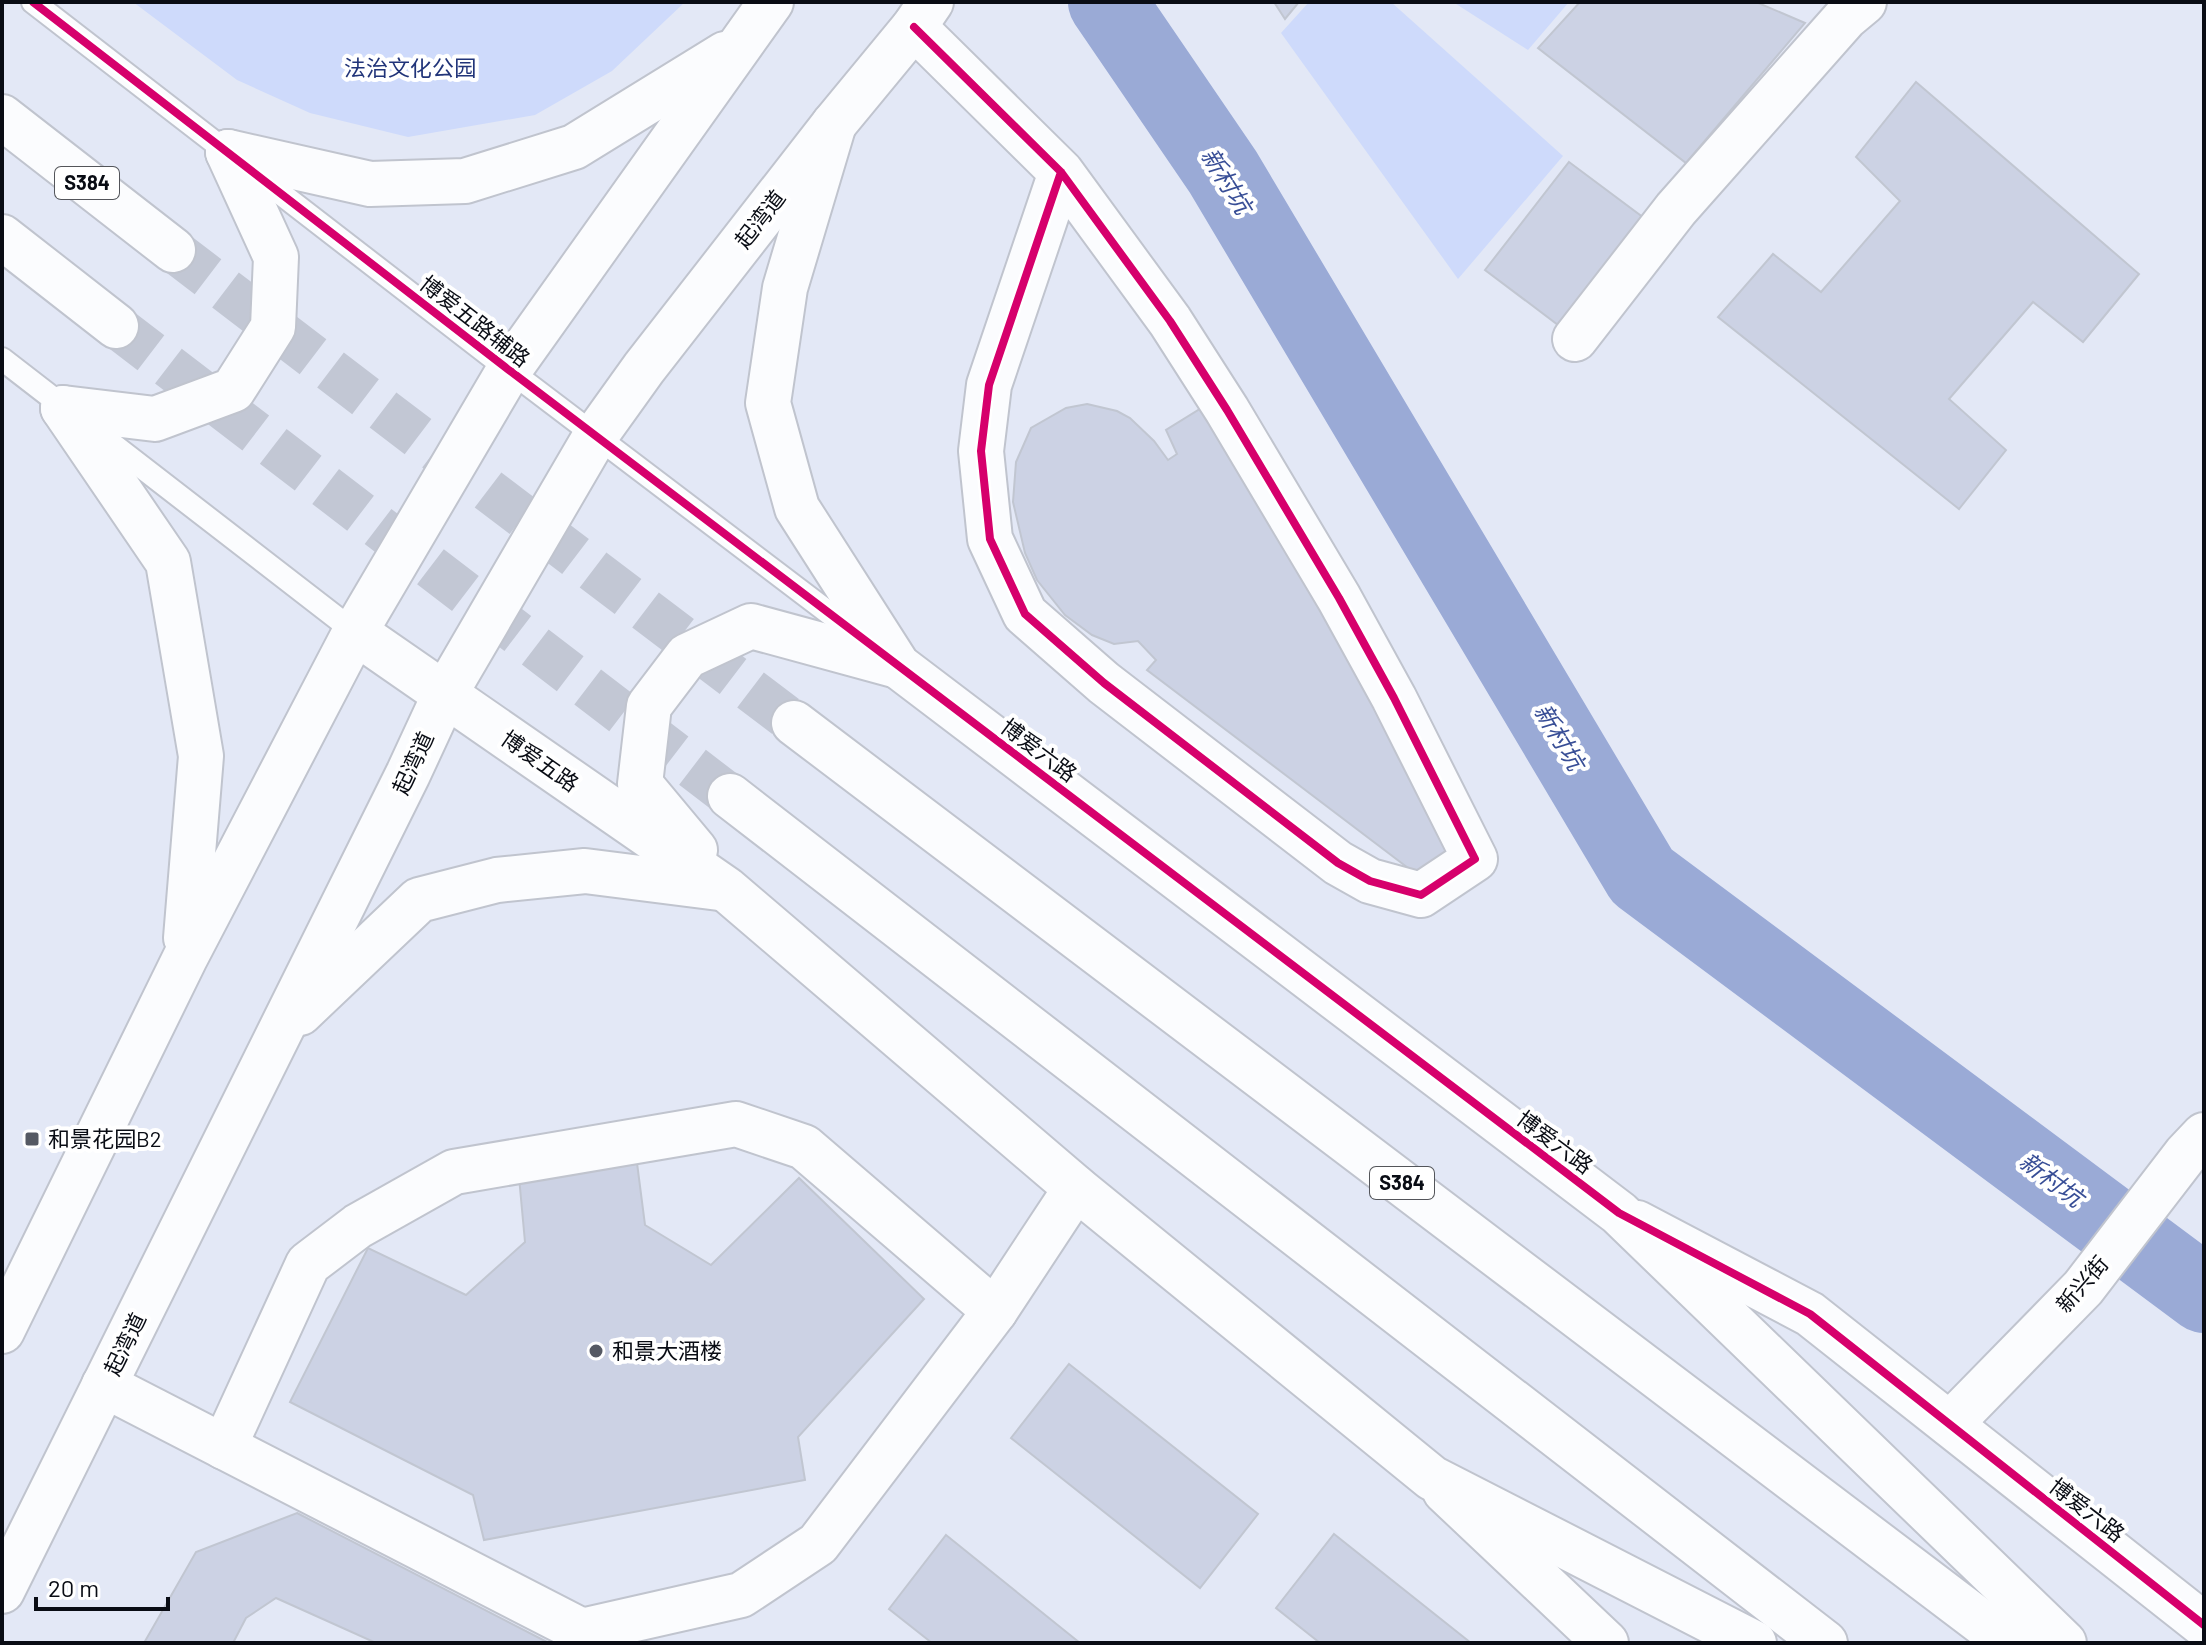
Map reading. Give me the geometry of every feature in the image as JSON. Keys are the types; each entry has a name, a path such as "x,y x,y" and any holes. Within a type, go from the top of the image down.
{"main road":[{"path":"2,1331 185,958 355,632 509,370 771,2"},
{"path":"1575,339 1676,209 1846,17 1864,2"},
{"path":"923,15 1061,172 1170,321 1346,610 1475,859 1421,895 1370,881 1338,863 1104,683 1025,614 990,539 981,451 989,385 1061,172"},
{"name":"起湾道","path":"2,1591 445,694 596,435 644,368 923,15"},
{"path":"228,152 370,184 465,181 574,147 740,44"},
{"name":"S384","path":"2,117 173,250"},
{"path":"834,124 785,288 768,403 797,508 898,666"},
{"path":"63,408 155,419 233,390 273,327 276,257 228,152"},
{"path":"2,237 116,326"},
{"path":"63,408 168,562 201,756 185,958"},
{"path":"898,666 751,626 687,656 649,706 640,784 726,889 1076,1188 1432,1478 1606,1643"},
{"name":"博爱五路","path":"355,632 726,889"},
{"name":"博爱六路","path":"898,666 1619,1213 1810,1314 2204,1625"},
{"name":"S384","path":"794,723 2009,1643"},
{"path":"730,796 1825,1643"},
{"path":"278,1034 419,900 497,880 585,871 726,889"},
{"path":"224,1447 308,1264 358,1226 454,1172 736,1124 804,1147 995,1311"},
{"name":"新兴街","path":"1950,1424 2083,1288 2204,1135"},
{"path":"104,1385 582,1631 741,1595 818,1544 995,1311 1076,1188"},
{"path":"1619,1213 2064,1643"},
{"path":"1432,1478 1754,1643"}],"lane":[{"name":"博爱五路辅路","path":"33,2 898,666"},
{"path":"2,359 355,632"}],"green space":[{"name":"法治文化公园","path":"133,2 685,2 612,71 535,115 408,137 310,113 237,80"},
{"path":"1309,2 1391,2 1563,156 1458,279 1281,33"},
{"path":"1453,2 1569,2 1528,50"}],"building":[{"path":"1274,2 1299,2 1285,19"},
{"path":"1580,2 1756,2 1805,23 1686,163 1538,48"},
{"path":"1916,82 2139,274 2083,342 2033,302 1949,399 2006,450 1959,509 1718,317 1773,254 1821,292 1900,201 1856,157"},
{"path":"1569,162 1652,224 1566,331 1485,270"},
{"path":"1087,404 1117,411 1130,418 1168,460 1177,454 1166,430 1208,404 1461,856 1424,880 1147,670 1156,660 1138,641 1114,644 1092,635 1065,615 1037,580 1025,553 1013,502 1016,462 1031,428 1066,408"},
{"name":"和景大酒楼","path":"637,1163 645,1225 711,1265 799,1178 924,1299 798,1437 805,1480 484,1540 473,1495 290,1402 368,1248 466,1295 525,1242 519,1177"},
{"path":"1069,1364 1258,1514 1200,1588 1011,1438"},
{"path":"297,1513 549,1643 376,1643 276,1598 246,1618 233,1643 144,1643 196,1552"},
{"path":"1334,1534 1471,1643 1320,1643 1276,1608"},
{"path":"946,1535 1080,1643 932,1643 889,1609"}],"waterway":[{"name":"新村坑","path":"1107,2 1223,172 1642,876 2204,1294"}],"tunnel":[{"path":"173,250 794,723"},
{"path":"116,326 730,796"}],"cycle path":[{"path":"33,2 509,370 1619,1213 1810,1314 2204,1625"},
{"path":"914,27 1061,172 1170,321 1339,598 1394,698 1475,859 1421,895 1370,881 1338,863 1104,683 1025,614 990,539 981,451 989,385 1061,172"}],"place":[{"name":"和景花园B2","path":"32,1139"},
{"name":"和景大酒楼","path":"596,1351"}]}
